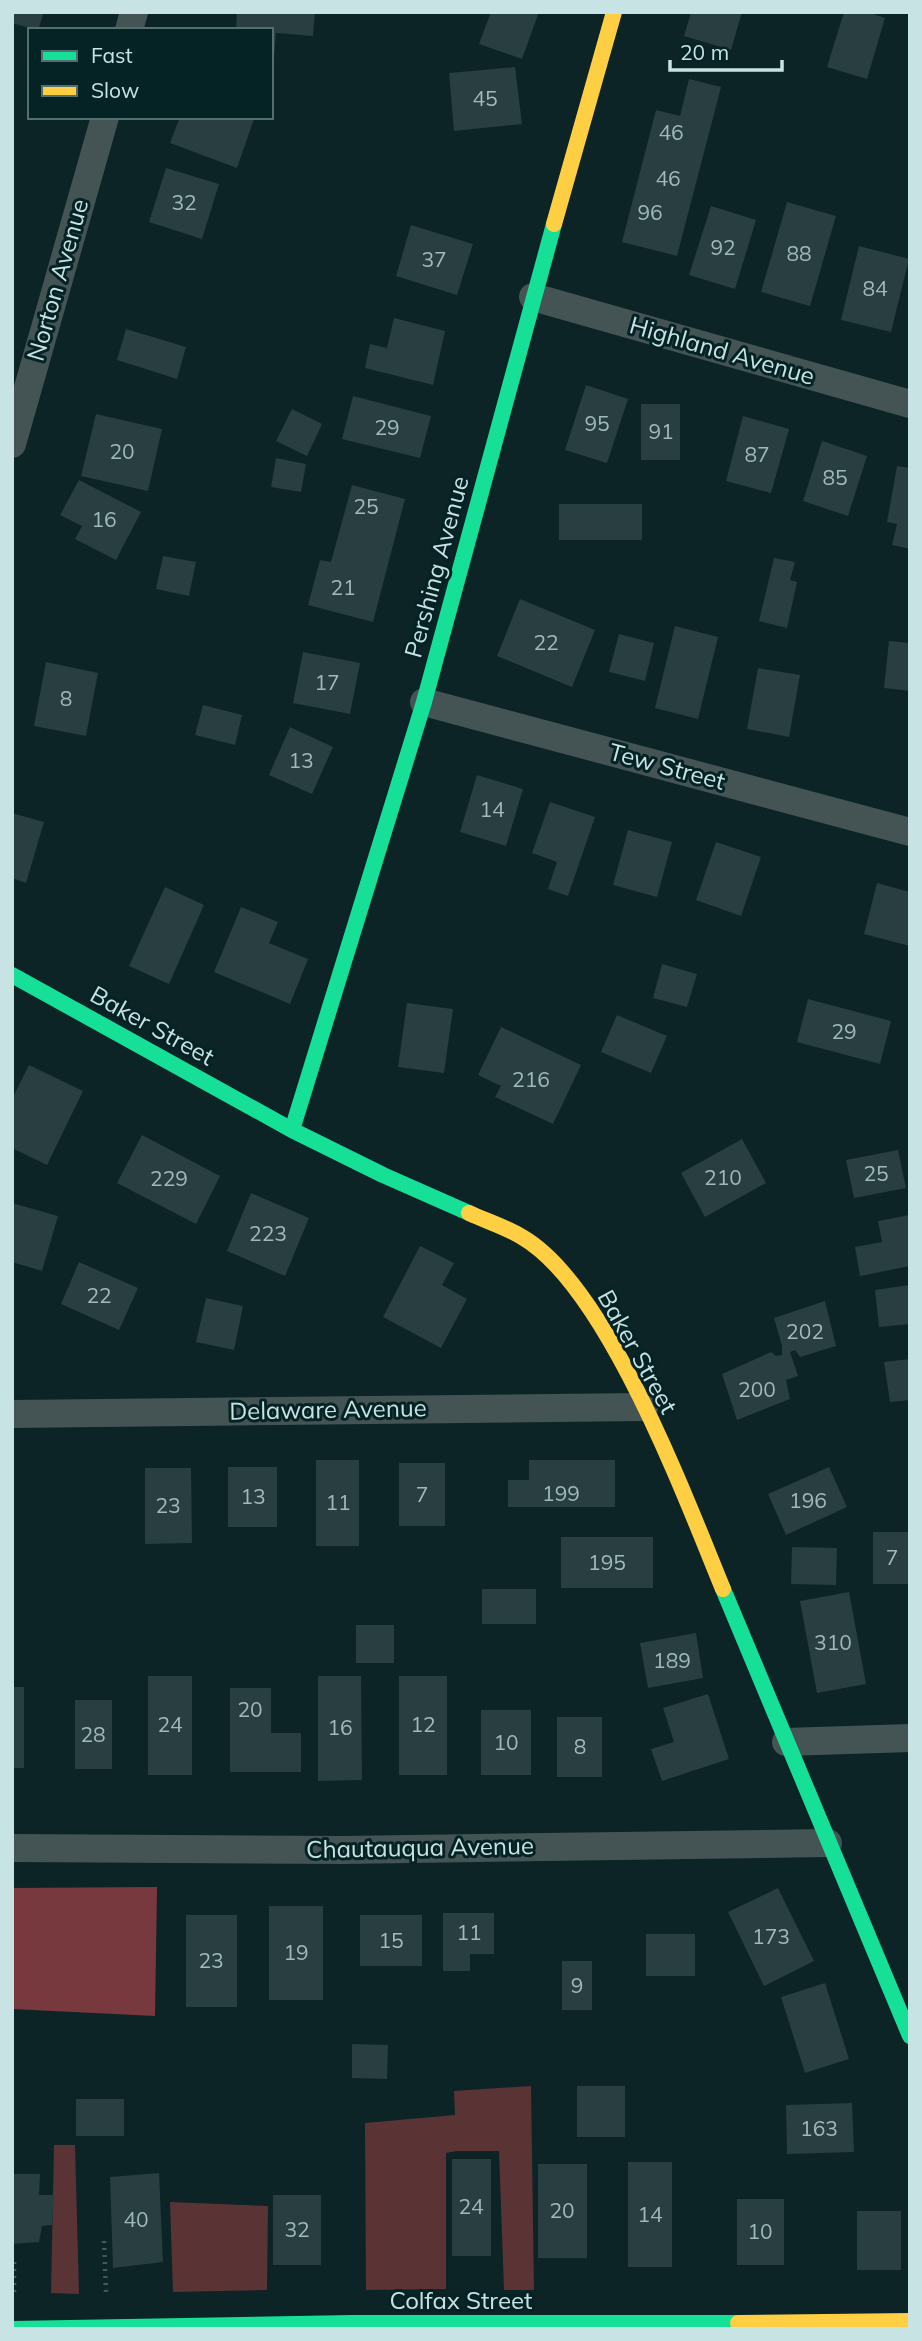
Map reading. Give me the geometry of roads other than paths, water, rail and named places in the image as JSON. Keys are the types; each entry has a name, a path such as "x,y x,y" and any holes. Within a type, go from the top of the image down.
{"street":[{"name":"Pershing Avenue","path":"292,1130 424,702 533,297 614,12"},
{"name":"Norton Avenue","path":"12,443 104,119"},
{"name":"Highland Avenue","path":"533,297 910,404"},
{"name":"Tew Street","path":"424,702 910,832"},
{"name":"Baker Street","path":"12,975 292,1130 383,1175 515,1233 536,1245 570,1279 600,1325 644,1407 693,1517 910,2036"},
{"name":"Delaware Avenue","path":"12,1414 644,1407"},
{"path":"786,1742 910,1738"},
{"name":"Chautauqua Avenue","path":"12,1848 344,1850 828,1843"},
{"name":"Colfax Street","path":"12,2329 200,2328 351,2323 694,2326 910,2321"}]}
